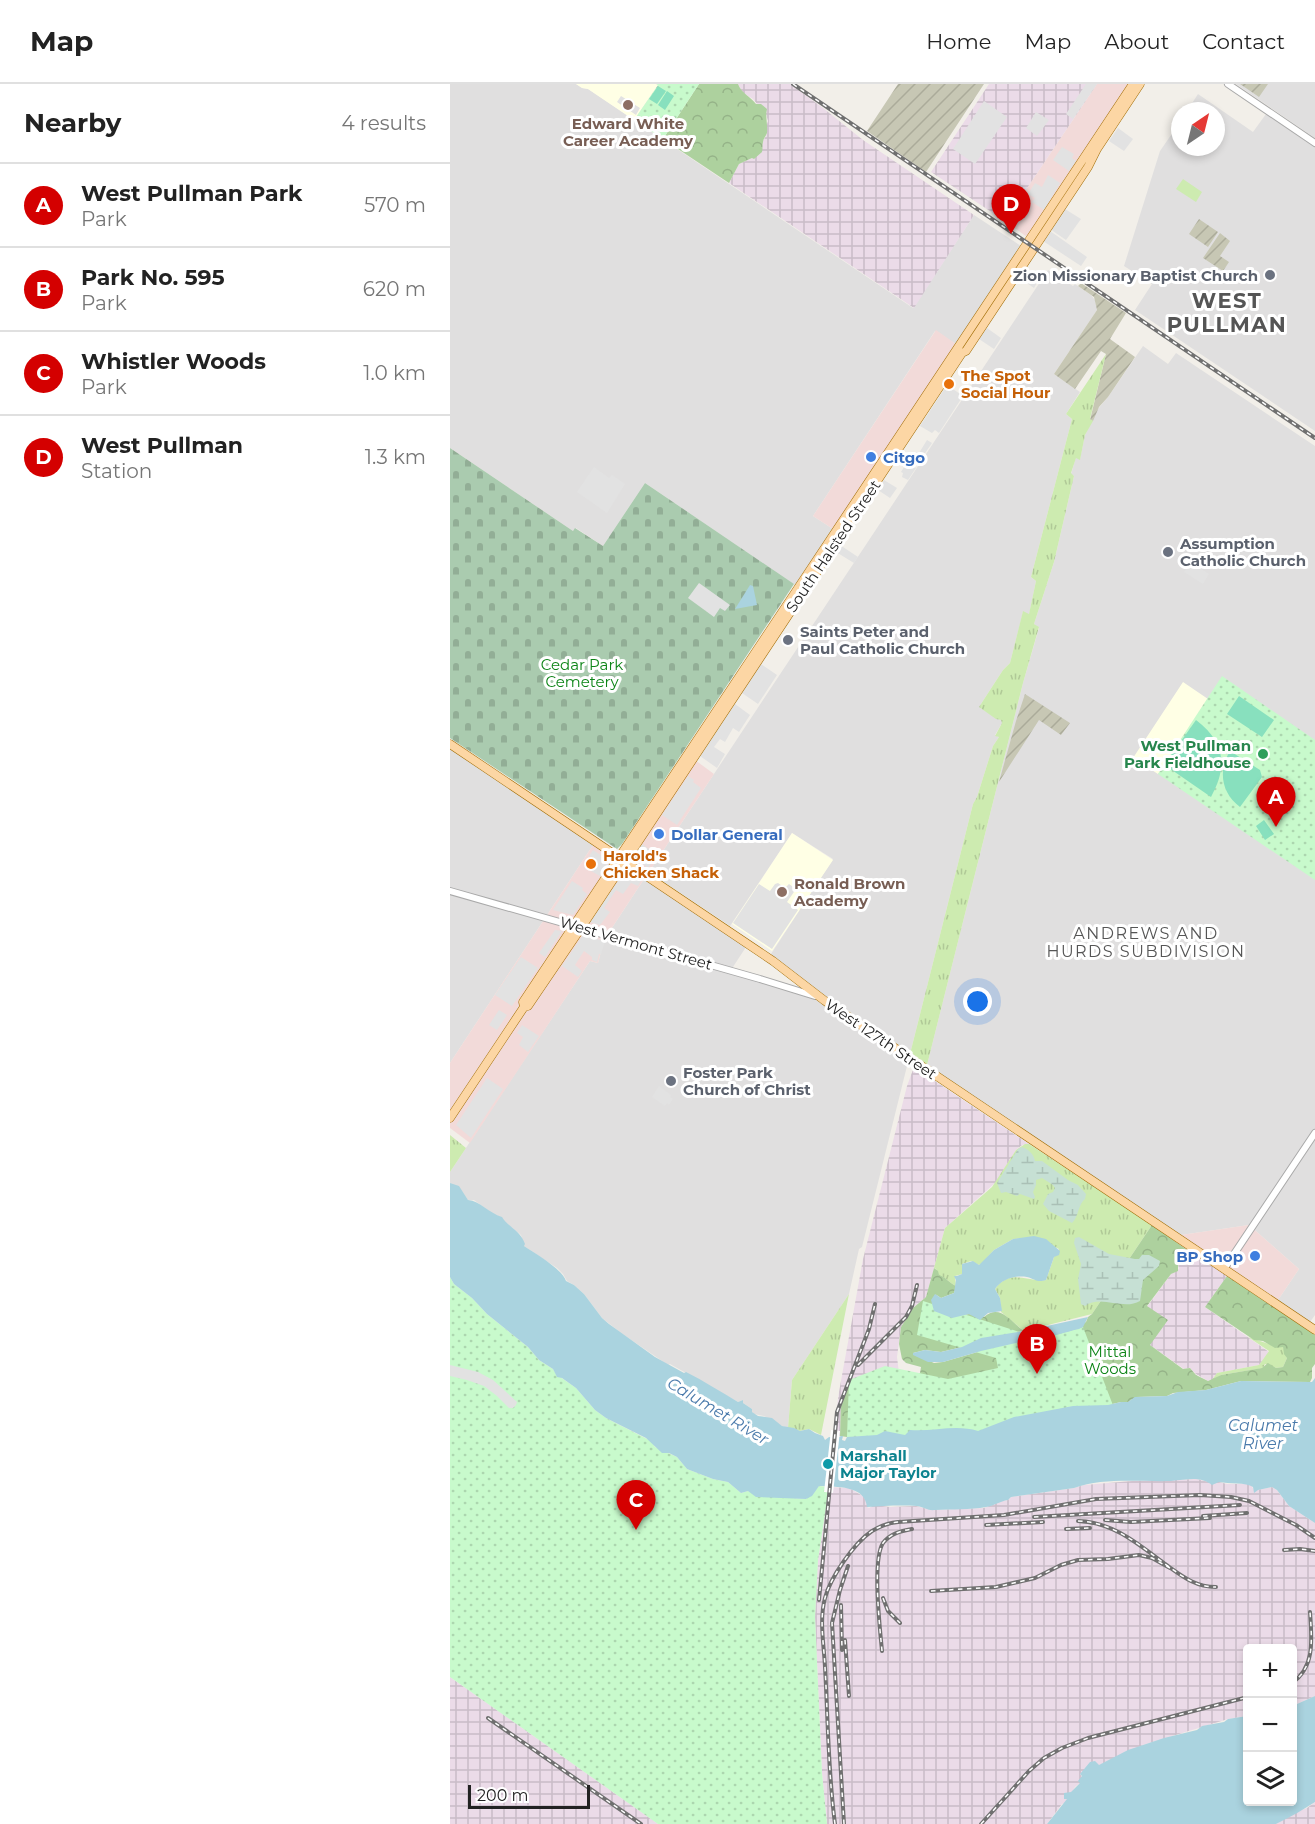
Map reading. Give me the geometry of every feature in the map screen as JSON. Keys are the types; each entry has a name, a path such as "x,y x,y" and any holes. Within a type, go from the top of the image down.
{"main road":[{"name":"South Halsted Street","path":"450,1118 524,1007 528,1006 622,859 1133,84"},
{"name":"South Halsted Street","path":"622,859 1035,248 1140,84"},
{"name":"West 127th Street","path":"450,744 773,961 821,998 1315,1330"}],"street":[{"path":"1228,84 1315,143"},
{"name":"West Vermont Street","path":"450,891 821,998"},
{"path":"1224,1269 1315,1133"}],"shaded area":[{"path":"450,84 576,84 588,89 913,308 974,215 1021,246 956,344 935,331 813,516 833,529 795,585 645,483 603,546 576,528 573,531 450,448"},
{"name":"Edward White Career Academy","path":"576,84 658,85 634,120 588,89"},
{"path":"738,84 790,84 863,140 974,215 914,308 729,183 739,164 752,158 766,136 768,121 766,114 753,99 742,92"},
{"path":"898,84 984,84 926,172 867,131"},
{"path":"989,84 1097,84 1005,221 931,172"},
{"path":"1086,84 1097,84 1073,119 1066,114"},
{"path":"1097,84 1128,84 1027,237 1005,221"},
{"path":"1236,84 1315,84 1315,138"},
{"path":"1240,84 1268,84 1259,97"},
{"path":"1198,94 1210,102 1193,102"},
{"path":"621,96 640,108 636,115 617,102"},
{"path":"984,101 1007,117 975,164 953,149"},
{"path":"1036,112 1049,120 1037,136 1026,128"},
{"path":"1225,113 1253,132 1266,114 1315,147 1315,431 1135,310 1152,284 1124,266 1160,151 1171,135 1171,156 1225,156"},
{"path":"1118,128 1133,139 1124,151 1109,141"},
{"path":"1062,147 1074,154 1072,158 1076,161 1069,171 1053,160"},
{"path":"1048,175 1060,183 1044,210 1032,202 1035,198 1028,194 1035,183 1042,187"},
{"path":"1065,209 1081,219 1066,240 1050,229"},
{"path":"1199,219 1218,232 1208,247 1189,234"},
{"path":"1050,231 1087,257 1081,266 1043,241"},
{"path":"1220,233 1230,241 1220,256 1229,262 1223,271 1203,258"},
{"path":"1048,270 1091,295 1095,300 1097,310 1054,374 1080,392 1066,414 1072,419 1031,577 1036,581 1029,615 1023,612 1010,663 979,707 1001,720 1002,723 995,735 999,737 993,746 973,804 910,1054 833,1002 771,954 833,859 792,833 730,926 649,872"},
{"path":"1023,271 1038,281 1034,288 1018,277"},
{"path":"1081,283 1126,313 1110,339 1135,357 1099,407 1093,421 1090,420 1106,354 1101,351 1075,389 1054,374 1097,310 1094,297 1078,286"},
{"path":"987,328 1001,338 994,349 979,339"},
{"path":"936,330 956,344 833,529 813,516"},
{"path":"1143,346 1168,364 1176,353 1315,446 1315,1315 1310,1322 1278,1300 1299,1269 1249,1225 1181,1235 927,1065 1023,683 1039,628 1034,624 1054,562 1074,476 1071,474 1076,457 1080,459 1085,435 1097,410"},
{"path":"947,385 963,396 939,433 935,430 932,433 920,426"},
{"path":"927,440 932,443 919,462 912,458 916,452 919,453"},
{"path":"907,462 916,468 908,480 902,477 901,472"},
{"path":"594,467 609,478 612,475 625,484 607,513 577,492"},
{"path":"884,480 897,488 890,498 878,490"},
{"path":"840,545 858,557 854,563 836,552"},
{"path":"1191,562 1209,574 1203,584 1184,572"},
{"path":"699,583 730,605 725,611 720,608 714,617 688,598"},
{"path":"761,664 777,675 758,704 742,693"},
{"path":"1183,682 1208,699 1158,774 1133,758"},
{"path":"1025,694 1070,723 1061,735 1039,720 999,782 1016,721"},
{"path":"735,704 750,715 739,732 733,728 725,742 720,739 714,747 725,754 717,768 700,756"},
{"path":"450,749 593,845 450,1063"},
{"path":"695,760 714,774 649,872 629,858"},
{"path":"688,776 701,788 677,825 662,815"},
{"name":"Ronald Brown Academy","path":"792,833 833,860 772,951 732,924"},
{"path":"642,844 657,855 648,868 633,857"},
{"path":"593,845 644,879 604,940 598,963 590,961 470,1143 450,1128 450,1063"},
{"path":"593,850 610,861 600,876 591,871 597,862 589,856"},
{"path":"626,869 642,879 638,886 631,883 623,894 616,890 604,908 610,912 600,925 590,922"},
{"path":"644,879 746,947 731,970 806,993 908,1062 849,1294 792,1380 788,1428 764,1416 754,1414 752,1409 743,1403 743,1400 738,1402 670,1364 668,1365 621,1333 602,1318 584,1294 567,1281 557,1268 524,1246 521,1235 501,1217 494,1215 474,1200 468,1200 461,1190 450,1183 450,1172 590,961 598,963 604,940"},
{"path":"572,881 583,888 582,890 587,894 573,915 553,910"},
{"path":"778,883 785,888 789,884 796,889 787,902 798,910 772,949 733,923 759,884 770,891"},
{"path":"555,930 562,931 545,957 539,953"},
{"path":"583,935 605,941 597,962 584,951 575,965 582,971 578,977 562,966"},
{"path":"521,957 538,968 512,1006 495,995"},
{"path":"499,1010 507,1015 497,1030 489,1025"},
{"path":"522,1025 539,1036 528,1052 519,1045 523,1037 517,1033"},
{"path":"914,1067 1029,1144 1022,1145 1016,1150 996,1182 945,1228 926,1297 913,1308 901,1327 897,1357 899,1373 851,1381 841,1404 840,1436 833,1437 863,1259 907,1086"},
{"path":"487,1078 503,1089 471,1138 456,1125"},
{"path":"659,1086 671,1095 673,1099 669,1105 667,1103 665,1106 652,1097"},
{"path":"1249,1225 1299,1269 1278,1300 1181,1235"},
{"path":"1190,1252 1227,1276 1205,1307 1269,1352 1259,1365 1217,1373 1212,1380 1208,1381 1190,1368 1184,1369 1150,1345 1147,1307 1171,1274 1179,1269 1180,1260"},
{"path":"450,1365 478,1372 493,1380 517,1402 516,1405 509,1408 484,1386 450,1376"},
{"path":"1197,1479 1227,1484 1248,1484 1254,1490 1272,1487 1289,1506 1315,1523 1315,1696 1297,1704 1297,1644 1243,1644 1243,1717 1228,1719 1143,1745 1080,1774 1082,1776 1080,1783 1047,1824 827,1824 822,1773 815,1617 818,1560 829,1487 849,1488 863,1496 869,1508 874,1505 916,1506 931,1510 984,1508 1011,1497 1084,1485"},
{"path":"450,1677 637,1809 658,1824 450,1824"},
{"path":"1315,1802 1315,1824 1276,1824 1307,1808"}],"green space":[{"path":"656,84 699,84 663,139 634,120 658,85"},
{"path":"699,84 738,84 756,104 761,104 767,109 767,133 763,141 762,152 754,159 739,164 729,183 663,139"},
{"path":"658,86 666,91 657,104 649,99"},
{"path":"667,91 674,96 665,110 658,105"},
{"path":"1183,179 1202,192 1196,202 1176,189"},
{"path":"1106,354 1090,419 1093,421 1085,435 1080,460 1076,458 1071,473 1074,476 1054,562 1034,624 1039,627 927,1065 910,1054 973,804 993,746 999,737 995,736 1002,723 1001,720 979,707 1010,663 1023,611 1029,614 1036,581 1031,577 1072,419 1066,414"},
{"name":"Cedar Park Cemetery","path":"450,448 573,531 575,528 603,546 645,483 794,584 617,849 450,738"},
{"path":"1222,676 1315,740 1315,880 1158,774"},
{"path":"1239,696 1274,720 1262,737 1227,714"},
{"path":"1196,720 1213,737 1221,755 1220,775 1211,797 1169,768 1167,761"},
{"path":"1230,751 1260,770 1262,777 1240,807 1229,795 1223,781 1224,766"},
{"path":"1264,820 1274,834 1265,840 1256,826"},
{"path":"450,1135 466,1148 450,1172"},
{"path":"1029,1144 1152,1225 1092,1314 1024,1331 1001,1312 1000,1298 995,1289 1006,1279 1012,1277 1046,1280 1059,1249 1028,1238 1013,1239 994,1250 979,1265 971,1261 962,1264 962,1274 955,1276 956,1286 939,1276 934,1268 945,1228 992,1187 1016,1150"},
{"path":"1022,1147 1030,1152 1035,1161 1042,1161 1078,1185 1086,1194 1072,1223 1049,1211 1043,1204 1048,1194 1055,1188 1042,1178 1036,1180 1034,1199 1020,1194 1017,1196 1006,1192 1001,1193 997,1183 1018,1149"},
{"name":"Mittal Woods","path":"1152,1225 1190,1252 1180,1260 1178,1271 1171,1274 1147,1306 1168,1320 1150,1345 1183,1369 1190,1368 1196,1375 1208,1381 1221,1375 1262,1368 1268,1363 1276,1368 1283,1367 1287,1358 1283,1347 1275,1348 1263,1341 1254,1340 1205,1307 1227,1276 1315,1335 1315,1364 1312,1368 1310,1382 1241,1381 1206,1390 1173,1393 1167,1396 1136,1397 1128,1402 1108,1405 840,1436 841,1404 851,1381 920,1373 921,1367 906,1363 902,1359 899,1344 901,1327 913,1308 926,1297 934,1268 939,1275 956,1286 954,1293 941,1298 935,1294 957,1316 969,1314 984,1317 990,1313 1000,1313 1024,1331 999,1334 941,1352 925,1350 913,1353 934,1363 1041,1339 1065,1332 1086,1322"},
{"path":"1079,1237 1109,1254 1135,1259 1139,1259 1142,1255 1149,1255 1160,1261 1159,1266 1143,1280 1140,1301 1133,1304 1098,1302 1085,1306 1081,1304 1078,1279 1081,1264 1074,1243 1075,1238"},
{"path":"450,1277 454,1284 528,1347 539,1360 576,1388 595,1410 651,1441 655,1447 677,1457 687,1469 728,1482 741,1493 748,1491 765,1496 806,1499 819,1486 829,1487 818,1560 815,1617 822,1773 827,1824 658,1824 450,1677"},
{"path":"849,1294 821,1435 809,1429 800,1431 788,1428 792,1380"},
{"path":"923,1301 1041,1339 1083,1327 1114,1408 971,1434 847,1437 849,1380 885,1366 948,1379 998,1368 996,1358 917,1335"},
{"path":"1248,1337 1283,1347 1287,1358 1283,1367 1276,1368 1265,1364 1263,1368 1221,1375 1212,1380 1217,1373 1259,1365 1269,1351"}],"water":[{"path":"750,585 753,586 757,605 735,609"},
{"name":"Calumet River","path":"450,1183 459,1186 468,1200 502,1217 521,1236 524,1246 542,1257 564,1276 566,1281 584,1294 602,1318 655,1357 684,1373 693,1375 738,1402 743,1400 743,1403 758,1416 772,1418 782,1426 800,1431 809,1429 823,1436 825,1440 829,1437 843,1436 842,1440 845,1441 847,1437 877,1435 885,1431 905,1435 910,1430 961,1428 978,1431 1014,1417 1073,1406 1108,1405 1128,1402 1135,1397 1167,1396 1178,1392 1206,1390 1241,1381 1312,1382 1315,1378 1315,1523 1289,1506 1272,1487 1254,1493 1253,1487 1246,1484 1219,1482 1212,1485 1196,1479 1097,1482 1074,1488 1011,1497 986,1507 967,1509 933,1510 917,1506 867,1507 861,1495 841,1487 819,1486 812,1496 806,1499 756,1497 748,1491 741,1493 728,1482 687,1469 677,1457 669,1453 662,1453 646,1438 595,1410 576,1388 557,1377 553,1369 539,1360 528,1347 454,1284 450,1277"},
{"path":"1034,1236 1046,1239 1060,1251 1059,1255 1054,1257 1046,1280 1013,1277 1005,1280 995,1289 1000,1298 1002,1311 988,1313 980,1320 969,1314 952,1318 934,1311 931,1300 935,1294 941,1298 954,1293 956,1280 954,1276 962,1274 962,1264 973,1261 979,1265 994,1250 1013,1239"},
{"path":"1088,1317 1083,1327 1079,1329 1050,1337 1032,1337 1025,1341 943,1362 928,1362 913,1355 913,1353 925,1350 941,1352 962,1347 981,1338"},
{"path":"1315,1696 1315,1802 1276,1824 1047,1824 1067,1799 1064,1799 1064,1793 1071,1792 1080,1783 1078,1781 1082,1776 1080,1774 1090,1762 1095,1761 1099,1765 1128,1750 1197,1730 1202,1726 1243,1717 1243,1806 1297,1806 1297,1704"}],"pier":[{"path":"831,1430 840,1431 833,1493 824,1492"}],"railway":[{"path":"793,84 1315,438"},
{"path":"858,1365 906,1317 912,1306 917,1285"},
{"path":"819,1600 837,1412 869,1329 875,1304"},
{"path":"835,1824 822,1632 823,1606 837,1571 851,1552 872,1531 895,1522 1004,1515 1096,1499 1200,1495 1249,1501 1296,1525 1315,1538"},
{"path":"1034,1517 1240,1505"},
{"path":"1203,1516 1247,1513"},
{"path":"1105,1520 1131,1522 1210,1518"},
{"path":"1078,1521 1091,1522 1114,1530 1189,1580 1208,1587 1216,1587"},
{"path":"986,1525 1043,1522"},
{"path":"1066,1529 1090,1528"},
{"path":"882,1651 877,1579 880,1552 883,1543 889,1537 912,1529"},
{"path":"1284,1550 1315,1551"},
{"path":"931,1591 996,1587 1035,1578 1061,1565 1078,1560 1139,1555 1152,1558 1170,1568"},
{"path":"844,1824 832,1623 848,1566"},
{"path":"883,1598 888,1611 900,1623"},
{"path":"841,1605 842,1650"},
{"path":"1297,1679 1305,1669 1310,1652 1310,1612"},
{"path":"845,1640 849,1696"},
{"path":"981,1824 1029,1771 1044,1758 1062,1748 1088,1738 1244,1698"},
{"path":"488,1718 641,1824"}],"place":[{"name":"Edward White Career Academy","path":"628,105"},
{"name":"West Pullman","path":"1011,234"},
{"name":"Zion Missionary Baptist Church","path":"1270,275"},
{"name":"The Spot Social Hour","path":"949,384"},
{"name":"Citgo","path":"871,457"},
{"name":"Assumption Catholic Church","path":"1168,552"},
{"name":"Saints Peter and Paul Catholic Church","path":"788,640"},
{"name":"West Pullman Park Fieldhouse","path":"1263,754"},
{"name":"West Pullman Park","path":"1276,827"},
{"name":"Dollar General","path":"659,834"},
{"name":"Harold's Chicken Shack","path":"591,864"},
{"name":"Ronald Brown Academy","path":"782,892"},
{"name":"Foster Park Church of Christ","path":"671,1081"},
{"name":"BP Shop","path":"1255,1256"},
{"name":"Park No. 595","path":"1037,1374"},
{"name":"Marshall Major Taylor","path":"828,1464"},
{"name":"Whistler Woods","path":"636,1530"}],"district":[{"name":"WEST PULLMAN","path":"1227,312"},
{"name":"ANDREWS AND HURDS SUBDIVISION","path":"1146,942"}]}
